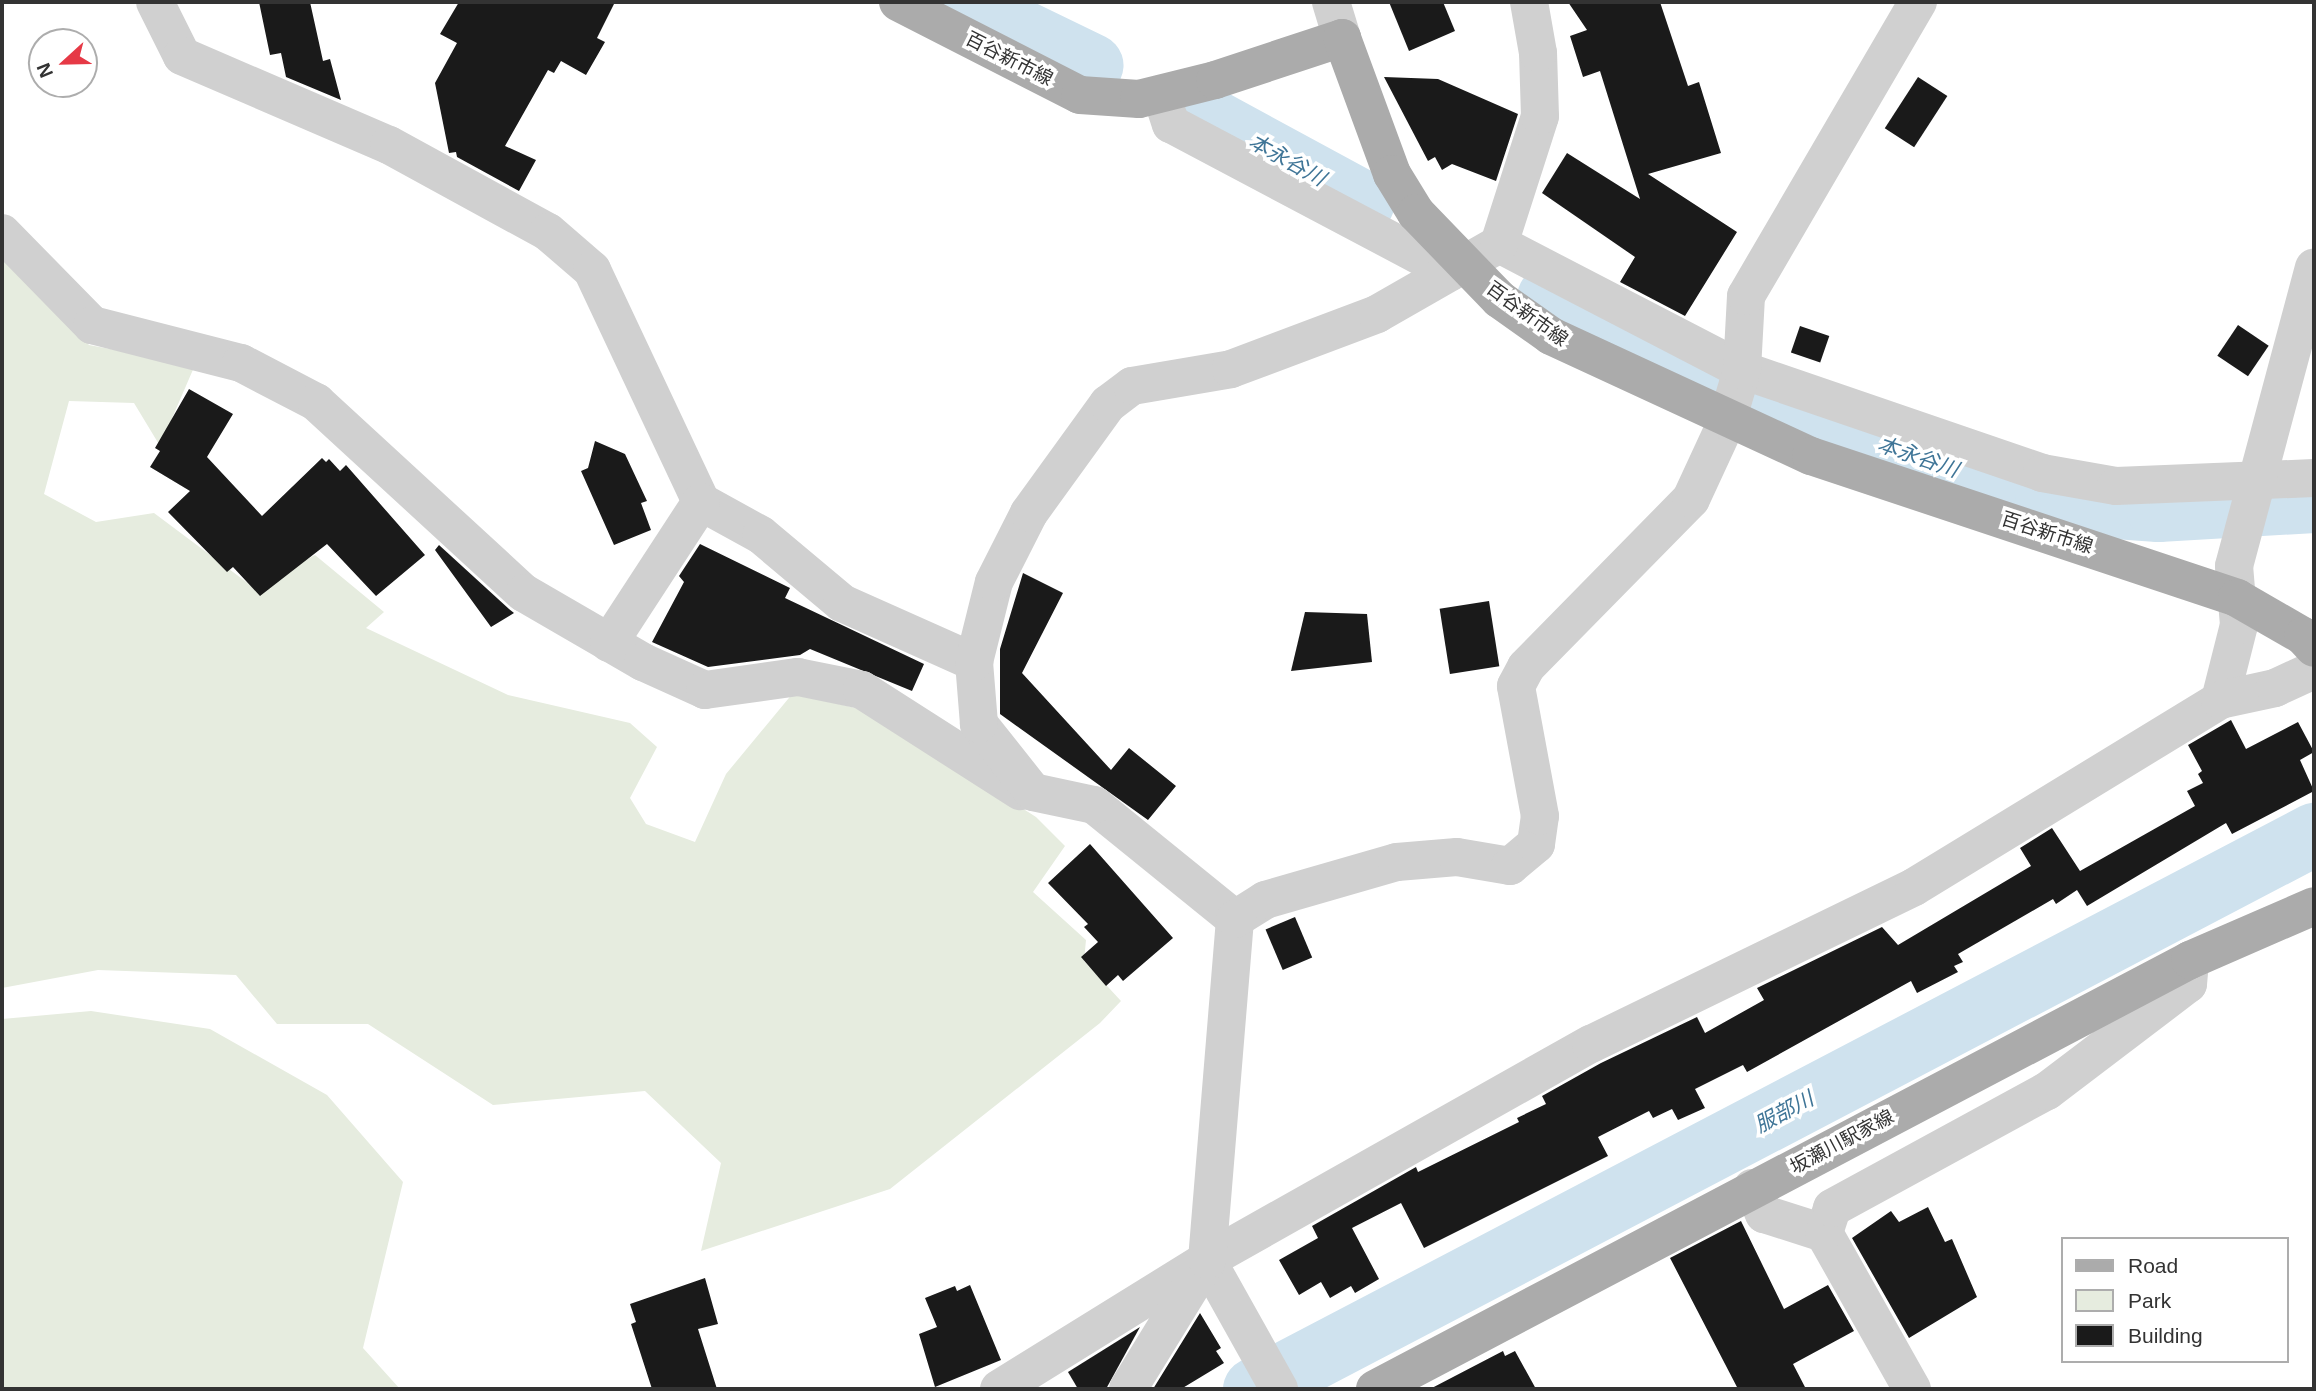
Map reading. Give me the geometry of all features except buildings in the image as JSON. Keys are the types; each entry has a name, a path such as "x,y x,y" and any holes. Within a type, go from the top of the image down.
{"main road":[{"name":"百谷新市線","path":"898,2 1080,95 1139,99 1342,37 1392,174 1416,213 1457,268 1551,336 1727,421 1811,456 2235,582 2303,636 2314,648"},
{"name":"坂瀬川駅家線","path":"1375,1389 1752,1188 2190,960 2314,906"}],"street":[{"path":"155,2 182,56 389,145 548,232 593,270 701,502 761,535 842,603 974,662"},
{"path":"1331,2 1342,37"},
{"path":"1033,792 979,724 974,662 994,582 1023,524 1108,404 1132,386 1231,369 1377,314 1499,244 1540,116 1538,53 1529,2"},
{"path":"1235,919 1265,900 1397,862 1457,857 1510,866 1536,844 1540,816 1516,686 1526,667 1691,499 1727,421 1742,370 1746,296 1918,2"},
{"path":"1161,94 1171,124 1457,268"},
{"path":"2,233 92,325 241,363 316,402 359,437 414,494 524,593 609,643 705,690 799,677 862,690 1018,791 1094,805 1235,919"},
{"path":"1499,244 1742,370 2042,473 2116,486 2256,483 2314,478"},
{"path":"2220,700 2239,625 2235,582 2256,483 2314,268"},
{"path":"609,643 701,502"},
{"path":"999,1389 1207,1260 1591,1044 1914,887 2220,700 2275,688 2314,670"},
{"path":"1128,1389 1207,1260 1235,919"},
{"path":"1824,1233 1832,1208 2047,1091 2188,984 2190,960"},
{"path":"1752,1188 1764,1214 1824,1233 1912,1389"},
{"path":"1207,1260 1279,1389"}],"green space":[{"path":"2,241 89,345 195,365 160,446 134,403 69,401 44,494 96,522 154,513 253,587 315,555 384,612 366,628 508,695 630,723 657,747 630,798 646,824 695,842 726,774 793,693 872,712 1036,817 1065,846 1033,892 1086,940 1084,961 1121,1001 1100,1023 890,1189 701,1251 721,1163 645,1091 493,1105 368,1024 277,1024 236,975 98,970 2,988"},
{"path":"91,1011 210,1029 327,1095 403,1182 363,1348 400,1389 2,1389 2,1019"}],"waterway":[{"name":"本永谷川","path":"962,2 1092,65"},
{"name":"本永谷川","path":"1210,119 1363,202"},
{"name":"本永谷川","path":"1548,297 1707,382 2046,502 2158,510 2314,501"},
{"name":"服部川","path":"1254,1389 2314,834"}]}
